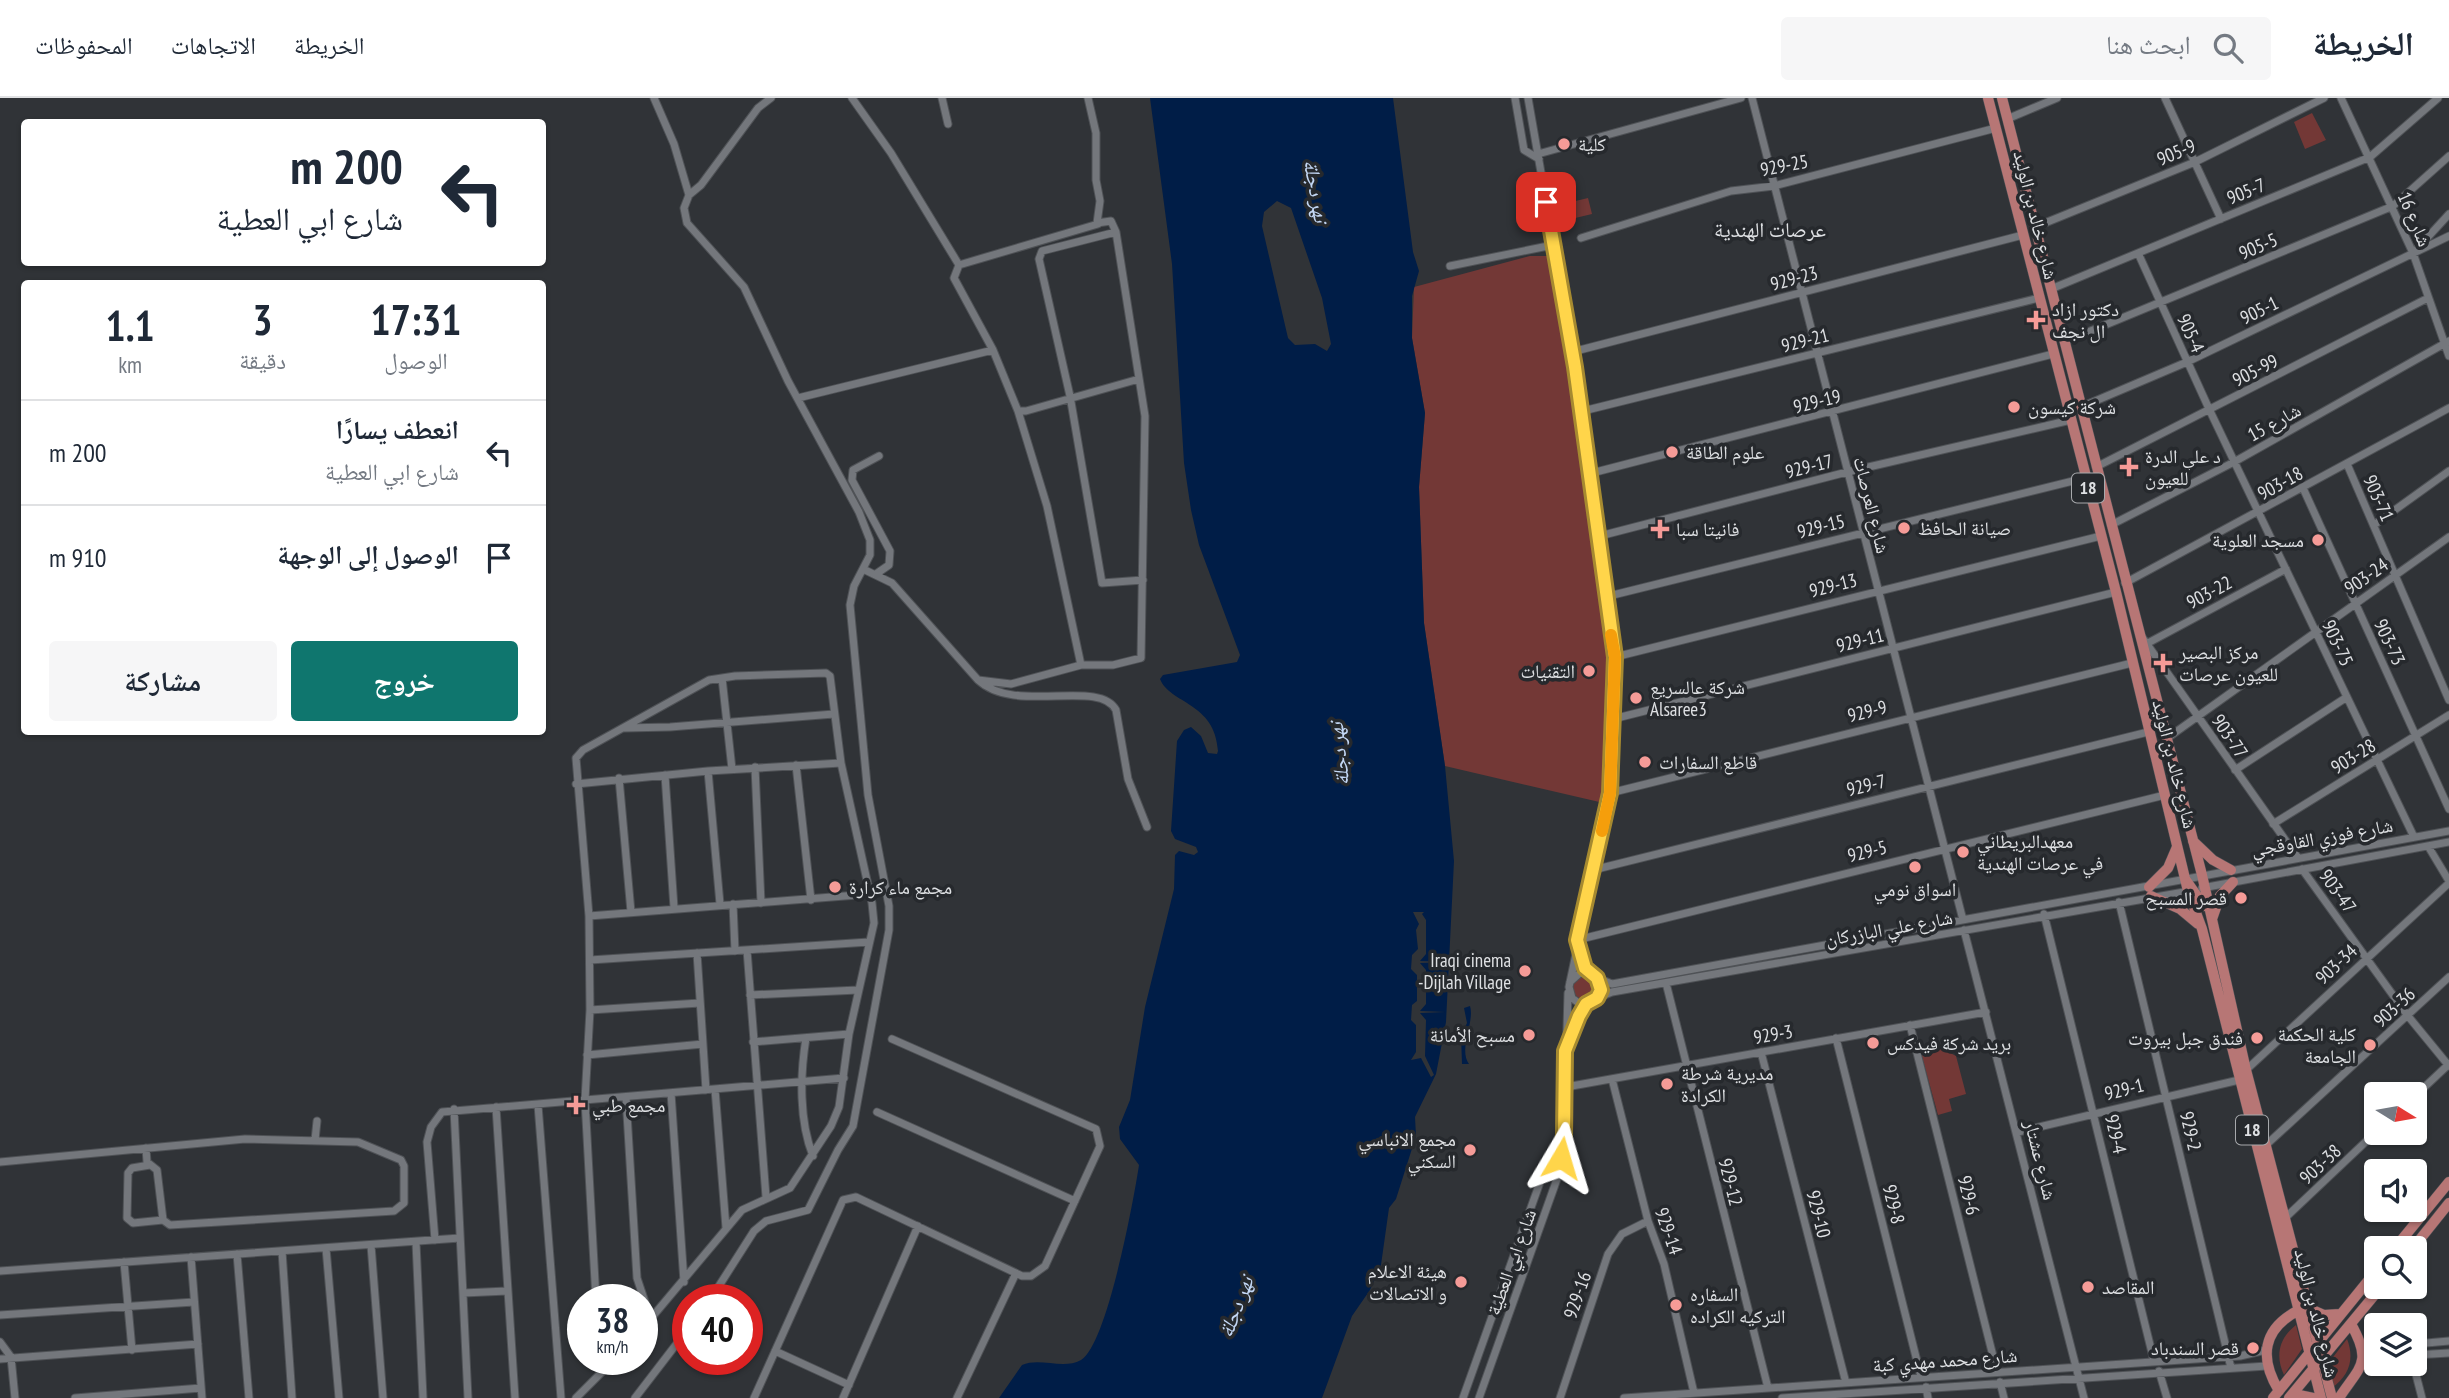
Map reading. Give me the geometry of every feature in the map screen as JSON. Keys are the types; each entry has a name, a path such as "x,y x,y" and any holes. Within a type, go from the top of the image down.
{"main road":[{"name":"شارع خالد بن الوليد","path":"1988,98 2116,592 2148,732 2178,843 2193,877 2266,1144 2303,1309"},
{"name":"شارع خالد بن الوليد","path":"2002,98 2126,583 2136,632 2192,840 2193,877"},
{"path":"2192,840 2213,860 2231,870"},
{"path":"2178,843 2168,868 2150,892 2207,928 2215,905 2233,882"},
{"path":"2193,877 2196,889"},
{"name":"شارع خالد بن الوليد","path":"2207,928 2239,1080 2316,1355 2332,1398"},
{"path":"2405,1236 2449,1182"},
{"path":"2423,1236 2449,1203"},
{"path":"2289,1398 2348,1306 2364,1286"},
{"path":"2340,1314 2324,1315 2303,1309 2277,1325 2266,1350 2267,1366 2276,1394 2351,1324 2371,1299"},
{"path":"2316,1355 2340,1314 2348,1306"},
{"path":"2339,1398 2363,1363 2363,1349 2351,1324"},
{"name":"شارع خالد بن الوليد","path":"2316,1355 2321,1398"},
{"path":"2289,1398 2299,1395 2314,1398"}],"street":[{"path":"654,98 674,144 689,195"},
{"path":"719,1284 735,1256 754,1231 766,1221 808,1210 853,1126 861,1099 869,1029 889,930 890,906 868,795 853,656 850,596 870,555 870,540 859,512 798,398 744,287 687,223 684,208 689,195 701,185 758,108 771,98"},
{"path":"852,98 891,153 959,265"},
{"path":"942,98 948,124"},
{"path":"1088,98 1096,133 1098,224"},
{"path":"1515,98 1524,150 1538,157 1741,98"},
{"name":"شارع ابي العطية","path":"1479,1398 1557,1179 1564,1136 1569,986 1610,793 1613,719 1615,657 1572,352 1528,98"},
{"name":"شارع العرصات","path":"1752,98 1963,920"},
{"path":"2007,119 2057,98"},
{"path":"2165,98 2221,219"},
{"name":"905-9","path":"2035,227 2195,162 2324,98"},
{"name":"شارع 16","path":"2341,98 2413,253 2447,342 2449,356"},
{"name":"905-7","path":"2051,289 2370,157 2438,98"},
{"name":"929-25","path":"1581,238 1731,191 1774,186 1996,128"},
{"name":"905-5","path":"2064,342 2393,206 2449,156"},
{"path":"2413,253 2449,214"},
{"path":"959,265 1111,221 1145,416 1141,658 1113,665 1082,666 1011,684 978,680"},
{"path":"1115,232 1042,251 1039,259 1070,397 1102,583 1143,580"},
{"name":"929-23","path":"1572,352 2022,235"},
{"name":"905-1","path":"2081,407 2187,362 2449,236"},
{"path":"1450,266 1553,245"},
{"name":"905-4","path":"2138,254 2234,462"},
{"path":"959,265 954,278 993,350 1018,411 1047,506 1082,666"},
{"name":"929-21","path":"1579,412 2039,298"},
{"name":"905-99","path":"2096,467 2428,298"},
{"name":"شارع 15","path":"2111,525 2234,462 2447,342"},
{"path":"798,398 993,350"},
{"name":"929-19","path":"1588,474 2053,354"},
{"path":"1018,411 1139,379"},
{"name":"903-18","path":"2126,583 2449,408"},
{"name":"929-17","path":"1596,537 1847,472 2071,420"},
{"path":"876,574 889,565 890,551 852,480 853,470 879,456"},
{"name":"903-75","path":"2234,462 2414,837"},
{"name":"903-71","path":"2347,464 2449,700"},
{"path":"2374,525 2449,471"},
{"name":"929-15","path":"1605,597 2085,478"},
{"name":"903-73","path":"2303,488 2449,808"},
{"name":"929-13","path":"1615,657 2101,536"},
{"name":"903-24","path":"2165,739 2449,537"},
{"path":"863,569 892,583 978,680 996,694 1030,697 1099,696 1112,702 1116,710 1128,779 1147,827"},
{"name":"903-22","path":"2148,643 2286,569"},
{"name":"929-11","path":"1613,719 2116,592"},
{"name":"903-77","path":"2136,632 2148,643 2298,858"},
{"name":"929-9","path":"1610,793 2132,663"},
{"path":"595,1284 585,1100 590,1010 589,916 576,784 576,758 583,750 709,680 826,673 830,676 841,763 874,922 849,1034 844,1078 835,1116 813,1156 790,1188 742,1210 658,1312"},
{"path":"722,678 732,769"},
{"path":"2235,770 2347,697"},
{"path":"624,728 834,715"},
{"name":"903-28","path":"2273,824 2449,715"},
{"name":"929-7","path":"1593,870 2148,732"},
{"path":"576,784 755,767 841,763"},
{"path":"796,765 811,900"},
{"path":"755,767 761,903"},
{"path":"708,771 720,904"},
{"path":"665,775 674,908"},
{"path":"619,778 631,912"},
{"name":"929-5","path":"1577,940 2165,794"},
{"name":"شارع فوزي القاوقجي","path":"2193,877 2449,831"},
{"name":"شارع فوزي القاوقجي","path":"2196,889 2449,842"},
{"path":"2428,846 2449,882"},
{"name":"903-47","path":"2302,869 2408,1016 2449,1065"},
{"name":"شارع علي البازركان","path":"1597,998 1608,993 2119,902 2193,877"},
{"name":"903-34","path":"2246,1070 2449,882"},
{"name":"شارع علي البازركان","path":"1597,978 1612,984 1963,920 2150,892 2196,889"},
{"path":"589,916 870,894"},
{"name":"929-2","path":"2119,902 2231,1368"},
{"path":"733,904 735,951"},
{"name":"929-4","path":"2045,914 2154,1361"},
{"name":"شارع عشتار","path":"1964,930 2018,1132 2084,1398"},
{"path":"1577,940 1587,972 1597,978 1601,986 1597,998 1586,1004 1574,1000 1569,986 1577,974 1587,972"},
{"path":"590,960 869,942"},
{"path":"747,950 766,1197"},
{"path":"697,953 703,1044 726,1229"},
{"name":"903-36","path":"2266,1144 2449,977"},
{"name":"929-12","path":"1666,983 1768,1388"},
{"path":"750,995 858,990"},
{"path":"590,1010 700,1003"},
{"name":"شارع ابي العطية","path":"1565,1051 1586,1004"},
{"name":"929-3","path":"1566,1087 1986,1012"},
{"name":"929-6","path":"1910,1025 1997,1372"},
{"path":"753,1042 849,1034"},
{"path":"806,1038 802,1082 807,1139 813,1156"},
{"name":"929-8","path":"1836,1038 1922,1377"},
{"path":"754,1398 843,1200 856,1197 1016,1273 1031,1276 1040,1272 1100,1146 1096,1129 892,1039"},
{"path":"587,1055 703,1044"},
{"name":"929-10","path":"1761,1052 1846,1383"},
{"path":"2427,1085 2449,1065"},
{"path":"435,1240 427,1142 436,1118 442,1112 844,1078"},
{"name":"929-14","path":"1612,1079 1648,1221 1664,1264 1695,1393"},
{"name":"929-1","path":"2018,1132 2166,1094 2239,1080"},
{"path":"671,1093 684,1282"},
{"path":"626,1097 639,1284"},
{"path":"538,1105 561,1398"},
{"path":"496,1107 515,1398"},
{"path":"454,1109 468,1398"},
{"path":"877,1112 1075,1201"},
{"path":"315,1140 317,1121"},
{"path":"0,1162 244,1139 364,1143 398,1157 404,1166 402,1208 394,1211 170,1225 163,1220 133,1223 128,1218 126,1179 132,1168 131,1151"},
{"name":"903-38","path":"2284,1219 2364,1143"},
{"path":"145,1148 150,1166"},
{"path":"132,1168 150,1166 158,1170 163,1220"},
{"path":"1463,1398 1544,1171"},
{"name":"929-16","path":"1560,1398 1608,1254 1622,1234 1648,1221"},
{"path":"843,1398 918,1226"},
{"path":"0,1271 460,1238"},
{"path":"1520,1240 1534,1245"},
{"path":"416,1242 423,1398"},
{"path":"371,1245 383,1398"},
{"path":"326,1248 339,1398"},
{"path":"282,1251 292,1398"},
{"path":"237,1254 249,1398"},
{"path":"191,1258 202,1398"},
{"path":"124,1262 132,1350"},
{"path":"957,1398 1016,1273"},
{"path":"463,1293 506,1292"},
{"path":"0,1315 194,1302"},
{"path":"2427,1343 2449,1341"},
{"path":"0,1342 10,1357 15,1398"},
{"path":"0,1359 198,1344"},
{"path":"635,1398 672,1350"},
{"name":"شارع محمد مهدي كبة","path":"1624,1398 1695,1393 1746,1394 1768,1388 2229,1356 2266,1350"},
{"path":"775,1351 849,1385"},
{"path":"2427,1354 2449,1353"},
{"path":"2168,1360 2169,1371"},
{"name":"شارع محمد مهدي كبة","path":"1782,1398 1849,1396 1972,1384 2267,1366"},
{"path":"2159,1371 2166,1398"},
{"path":"1970,1374 1972,1384"},
{"path":"576,1398 598,1375"},
{"path":"2416,1376 2422,1398"},
{"path":"2000,1382 2004,1398"},
{"path":"75,1398 157,1395 201,1388"},
{"path":"1926,1388 1928,1398"}],"shaded area":[{"path":"2312,113 2326,140 2305,149 2294,122"},
{"path":"1588,198 1592,214 1567,220 1563,204"},
{"path":"1530,256 1555,256 1575,367 1605,597 1614,708 1608,804 1445,766 1424,623 1419,487 1425,413 1412,338 1414,287"},
{"path":"1584,977 1592,980 1595,988 1592,996 1584,999 1576,996 1573,988 1576,980"},
{"path":"1941,1048 1956,1056 1966,1094 1949,1099 1952,1111 1938,1115 1921,1053"},
{"path":"2296,1325 2302,1349 2284,1375 2280,1348"},
{"path":"2347,1339 2349,1366 2343,1378 2332,1388 2327,1365"}],"water":[{"name":"نهر دجلة","path":"1150,98 1393,98 1413,252 1419,271 1412,296 1412,338 1425,413 1419,487 1424,623 1445,766 1454,861 1446,1022 1436,1074 1415,1117 1416,1136 1396,1199 1389,1208 1381,1265 1370,1290 1352,1316 1322,1398 999,1398 1022,1365 1036,1362 1067,1364 1081,1360 1091,1349 1109,1301 1118,1270 1139,1165 1120,1139 1119,1127 1130,1100 1145,1007 1174,889 1175,855 1179,851 1194,855 1198,852 1196,847 1175,839 1171,831 1177,741 1184,730 1191,727 1201,736 1208,753 1217,754 1218,751 1215,735 1201,713 1173,694 1160,679 1163,675 1237,662 1240,655 1199,545 1191,510 1184,463 1172,264","holes":["1277,201 1291,208 1322,298 1331,344 1327,351 1315,344 1295,345 1288,338 1262,226 1264,212"]},
{"path":"1470,1006 1465,1051 1469,1064 1462,1064 1461,1035 1467,1023 1464,1008"}],"pier":[{"path":"1413,912 1424,912 1422,914 1426,920 1426,954 1420,961 1448,962 1420,963 1426,970 1426,1004 1420,1011 1445,1012 1420,1013 1426,1020 1425,1056 1434,1075 1431,1077 1421,1058 1411,1060 1416,1052 1416,1025 1411,1020 1412,1005 1417,1001 1417,975 1411,969 1412,955 1418,949 1416,930 1419,924"}],"slow traffic":[{"path":"1602,831 1610,793 1614,708 1615,657 1611,635"}],"place":[{"name":"كلية","path":"1564,144"},
{"name":"دكتور ازاد ال نجف","path":"2036,320"},
{"name":"شركة كيسون","path":"2014,407"},
{"name":"علوم الطاقة","path":"1672,452"},
{"name":"د علي الدرة للعيون","path":"2129,467"},
{"name":"صيانة الحافظ","path":"1904,528"},
{"name":"فانيتا سبا","path":"1660,529"},
{"name":"مسجد العلوية","path":"2318,540"},
{"name":"مركز البصير للعيون عرصات","path":"2163,663"},
{"name":"التقنيات","path":"1589,671"},
{"name":"شركة عالسريع Alsaree3","path":"1636,698"},
{"name":"قاطع السفارات","path":"1645,762"},
{"name":"معهدالبريطاني في عرصات الهندية","path":"1963,852"},
{"name":"اسواق نومي","path":"1915,867"},
{"name":"مجمع ماء كرارة","path":"835,887"},
{"name":"قصر المسبح","path":"2241,898"},
{"name":"Iraqi cinema -Dijlah Village","path":"1525,971"},
{"name":"مسبح الأمانة","path":"1529,1035"},
{"name":"فندق جبل بيروت","path":"2257,1038"},
{"name":"بريد شركة فيدكس","path":"1873,1043"},
{"name":"كلية الحكمة الجامعة","path":"2370,1045"},
{"name":"مديرية شرطة الكرادة","path":"1667,1084"},
{"name":"مجمع طبي","path":"576,1105"},
{"name":"مجمع الانباسي السكني","path":"1470,1150"},
{"name":"هيئة الاعلام و الاتصالات","path":"1461,1282"},
{"name":"المقاصد","path":"2088,1287"},
{"name":"السفاره التركيه الكراده","path":"1676,1305"},
{"name":"قصر السندباد","path":"2253,1348"}],"district":[{"name":"عرصات الهندية","path":"1770,230"}],"route":[{"path":"1546,202 1575,367 1596,537 1615,657 1610,793 1577,940 1578,952 1585,968 1597,978 1601,990 1597,998 1586,1004 1565,1051 1566,1087 1561,1158"}]}
